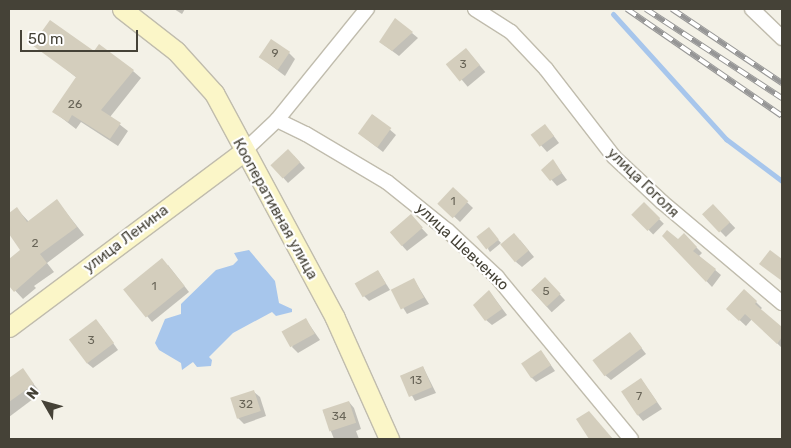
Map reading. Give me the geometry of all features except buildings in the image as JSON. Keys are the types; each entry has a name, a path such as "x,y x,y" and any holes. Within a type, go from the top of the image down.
{"main road":[{"name":"Кооперативная улица","path":"122,9 176,51 200,75 214,93 243,152 335,318 389,439"},
{"name":"улица Ленина","path":"9,327 243,152"}],"street":[{"path":"243,152 277,120 367,9"},
{"name":"улица Гоголя","path":"475,9 511,32 546,69 614,157 662,202 782,303"},
{"path":"752,9 782,38"},
{"name":"улица Шевченко","path":"277,120 387,182 448,231 497,277 631,439"}],"water":[{"path":"249,250 275,281 279,303 292,309 292,312 276,316 272,312 233,333 209,357 212,360 211,366 197,367 193,362 182,370 181,363 159,350 155,343 165,319 181,314 181,304 216,270 233,265 238,260 234,253"}],"waterway":[{"path":"613,14 726,139 782,181"}],"railway":[{"path":"627,9 782,116"},
{"path":"646,9 782,98"},
{"path":"672,9 782,83"}]}
